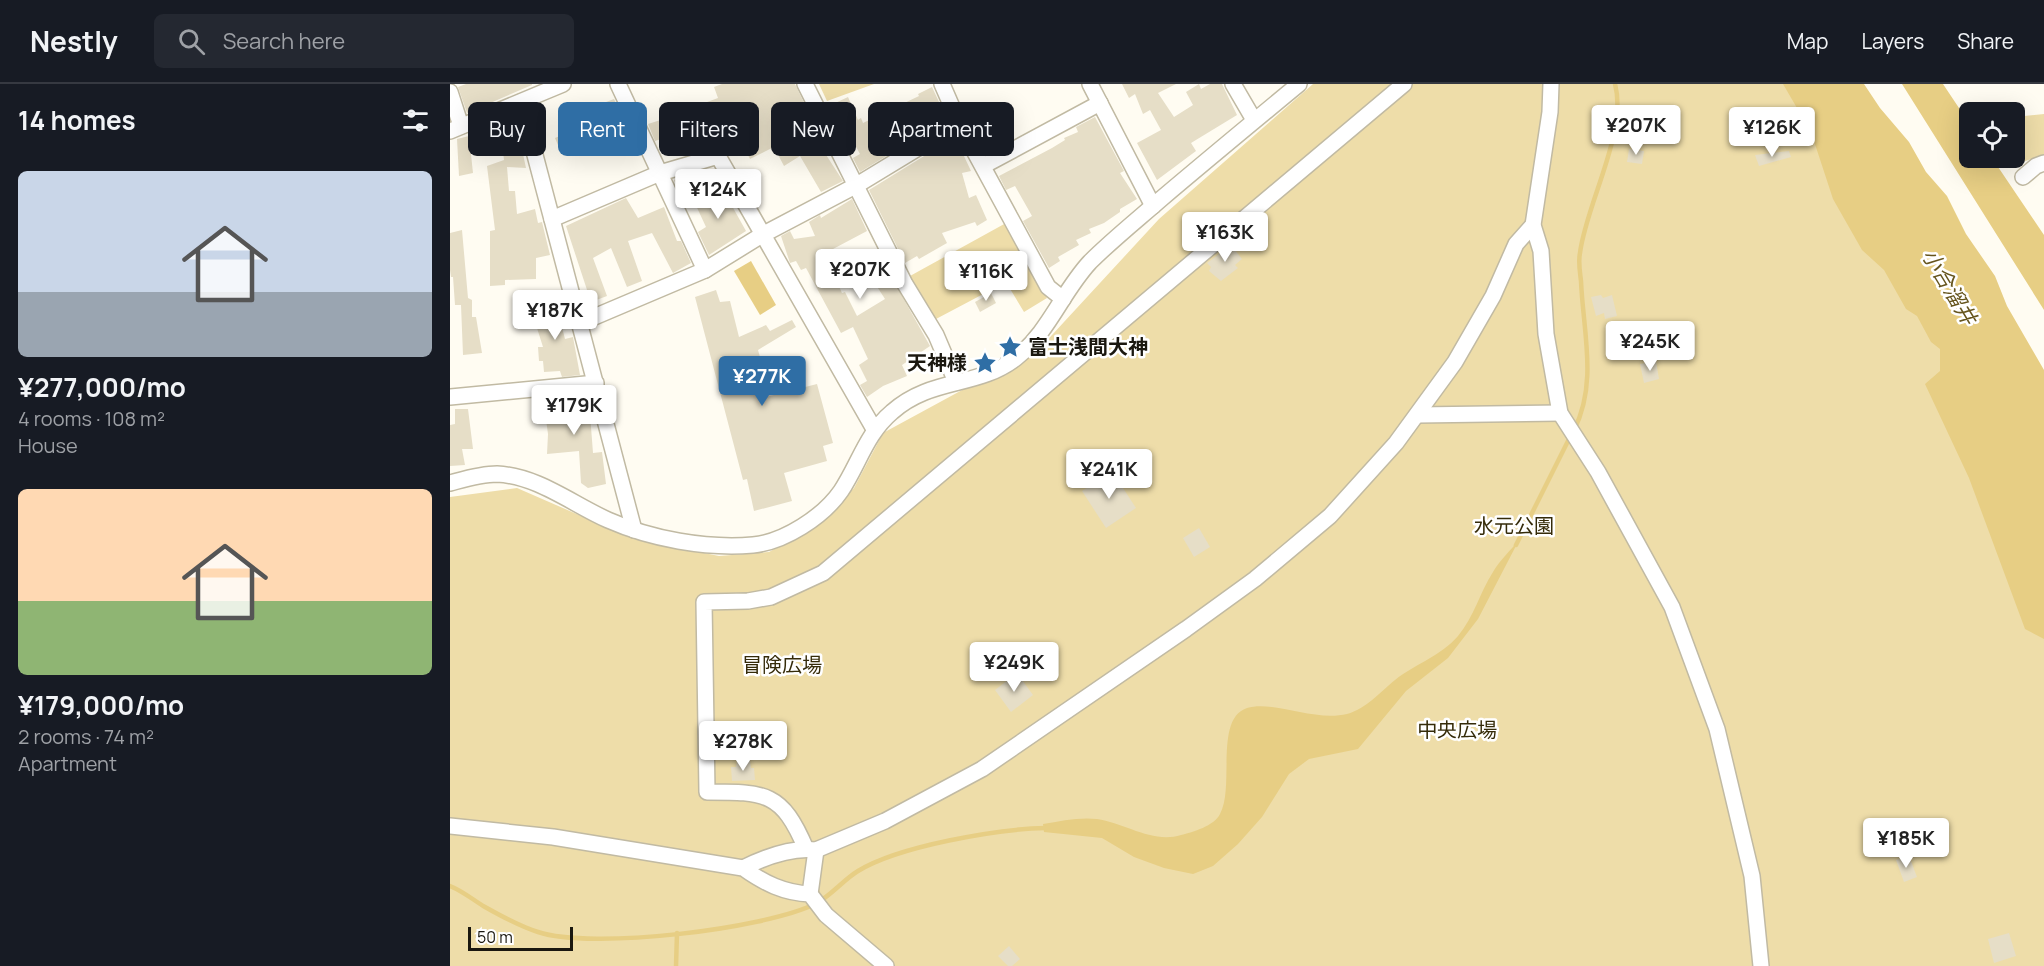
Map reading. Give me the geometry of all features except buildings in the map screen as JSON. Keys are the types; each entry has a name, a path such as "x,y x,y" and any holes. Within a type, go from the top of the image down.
{"street":[{"path":"521,102 563,84"},
{"path":"618,84 705,270"},
{"path":"805,84 858,185 905,284 936,334 956,382"},
{"path":"942,84 950,102"},
{"path":"1090,84 1153,206"},
{"path":"1233,84 1254,120"},
{"path":"450,483 496,474 518,477 549,489 609,520 651,535 724,546 756,545 781,537 812,519 840,493 874,429 910,397 931,388 992,372 1013,360 1036,339 1089,263 1153,206 1299,84"},
{"path":"814,900 811,849 786,810 776,802 760,796 707,792 704,602 771,597 823,573 1404,84"},
{"path":"1551,84 1550,112 1533,225 1541,251 1546,334 1560,413 1598,472 1672,607 1717,729 1752,876 1761,966"},
{"path":"450,92 456,129"},
{"path":"983,166 1100,102"},
{"path":"535,156 634,530"},
{"path":"552,219 660,173 718,156 874,429"},
{"path":"580,324 705,270 762,235 858,185 905,156"},
{"path":"977,156 1048,287 1063,299"},
{"path":"2023,177 2044,163"},
{"path":"743,868 765,857 811,849 885,821 982,769 1255,579 1330,516 1396,443 1418,415 1455,362 1492,296 1516,244 1533,225"},
{"path":"450,397 596,384"},
{"path":"1418,415 1560,413"},
{"path":"450,826 553,837 743,868 759,879 791,894 814,900 886,966"}],"green space":[{"path":"819,84 874,84 827,101"},
{"name":"水元公園","path":"1313,84 1806,84 1903,259 2044,573 2044,966 450,966 450,497 517,488 634,539 719,556 769,552 815,527 854,488 883,433 964,389 1006,375 1040,348 1159,219"},
{"path":"2044,114 2044,155 2025,161 2025,116"},
{"path":"1006,223 1047,298 1024,312 1006,282 936,319 910,276"}],"water":[{"name":"小合溜井","path":"1783,84 1864,84 1880,108 1909,142 1926,172 1947,196 1966,234 1995,276 2007,306 2044,370 2044,639 2025,629 1969,478 1925,384 1940,371 1940,349 1931,342 1917,316 1906,309 1884,270 1862,250 1833,199 1811,132"},
{"path":"1902,84 1943,84 1959,108 1959,168 1999,168 2044,235 2044,310"},
{"path":"751,261 776,305 760,315 734,271"},
{"path":"1519,540 1478,619 1448,658 1406,691 1358,749 1309,759 1289,774 1262,817 1238,844 1213,866 1193,874 1164,868 1134,857 1102,838 1044,832 1043,824 1097,819 1150,835 1170,837 1197,830 1213,822 1220,814 1224,802 1228,739 1231,725 1237,715 1247,708 1257,706 1334,716 1354,712 1403,674 1444,649 1458,636 1488,580"}],"waterway":[{"path":"1574,430 1586,394 1587,375 1579,256 1616,124 1615,84"},
{"path":"1516,545 1570,437"},
{"path":"450,886 504,918 538,932 563,937 597,939 678,934 719,929 791,913 821,901 858,871 898,854 976,835 1046,828"},
{"path":"676,966 677,933"}],"place":[{"name":"富士浅間大神","path":"1010,347"},
{"name":"天神様","path":"985,363"}],"park label":[{"name":"冒険広場","path":"782,665"},
{"name":"中央広場","path":"1457,730"}]}
